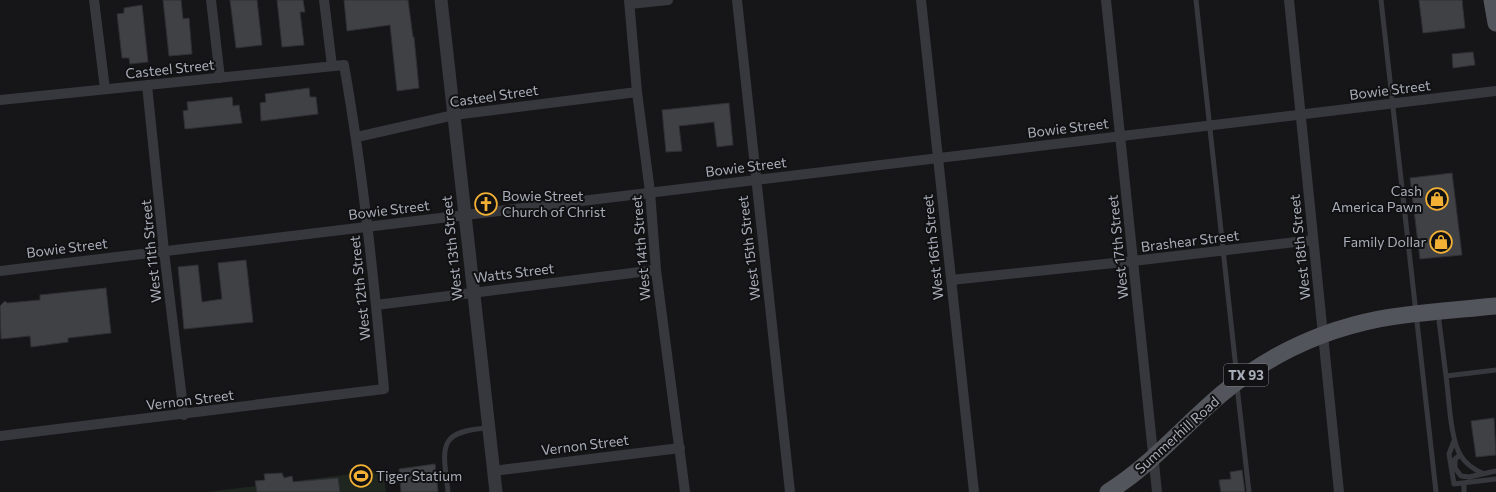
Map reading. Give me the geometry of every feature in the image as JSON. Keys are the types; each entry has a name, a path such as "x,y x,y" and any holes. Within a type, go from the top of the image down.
{"main road":[{"path":"1492,0 1496,23"},
{"name":"Summerhill Road","path":"1108,492 1137,471 1198,414 1237,382 1268,361 1324,335 1373,321 1415,314 1496,306"}],"street":[{"path":"94,0 105,89"},
{"path":"211,0 220,78"},
{"path":"324,0 332,66"},
{"name":"West 13th Street","path":"441,0 496,492"},
{"path":"630,2 668,0"},
{"name":"West 15th Street","path":"737,0 755,180 790,492"},
{"name":"West 16th Street","path":"921,0 974,492"},
{"name":"West 17th Street","path":"1106,0 1157,492"},
{"name":"West 18th Street","path":"1289,0 1339,492"},
{"name":"West 14th Street","path":"630,2 637,92 650,192 656,270 685,492"},
{"name":"Casteel Street","path":"0,100 344,65"},
{"name":"West 12th Street","path":"344,65 357,137 384,389"},
{"name":"West 11th Street","path":"147,85 164,250 184,415"},
{"name":"Bowie Street","path":"0,271 164,250 1496,91"},
{"name":"Casteel Street","path":"357,137 454,115 637,92"},
{"name":"Brashear Street","path":"951,280 1133,262 1313,240"},
{"name":"Watts Street","path":"376,305 656,270"},
{"name":"Vernon Street","path":"0,436 184,415 384,389"},
{"name":"Vernon Street","path":"493,471 680,448"}],"lane":[{"path":"1196,0 1249,492"},
{"path":"1381,0 1436,492"},
{"path":"1438,312 1454,440 1460,455 1468,465 1482,473"},
{"path":"1446,376 1496,370"},
{"path":"448,492 444,458 448,441 461,431 488,428"},
{"path":"1454,440 1449,454 1454,484 1496,479"},
{"path":"1460,455 1455,459 1454,468 1461,476 1469,477 1496,471"},
{"path":"1464,483 1464,492"}],"shaded area":[{"name":"Tiger Statium","path":"383,470 386,492 207,492"}],"building":[{"path":"163,0 181,0 183,19 189,18 192,54 169,56"},
{"path":"230,0 257,0 262,45 236,48"},
{"path":"277,0 303,0 305,12 300,12 304,45 282,47"},
{"path":"344,0 408,0 414,37 419,88 397,91 390,25 347,31"},
{"path":"1419,0 1462,0 1465,28 1423,33"},
{"path":"142,5 148,62 130,64 129,58 122,58 117,14 124,13 124,8"},
{"path":"1473,52 1475,65 1453,68 1452,54"},
{"path":"309,88 310,97 316,97 318,114 261,121 260,103 266,102 265,94"},
{"path":"232,97 233,106 239,105 242,123 185,129 183,111 188,110 187,102"},
{"path":"729,103 733,145 717,147 714,122 679,126 682,151 666,152 662,110"},
{"path":"1452,173 1462,255 1420,259 1410,178"},
{"path":"246,260 253,322 184,329 178,267 198,265 202,302 222,299 218,263"},
{"path":"106,288 111,333 68,338 68,342 31,347 30,336 1,339 0,306 5,301 7,303 40,300 40,295"},
{"path":"1494,418 1496,455 1476,457 1471,421"},
{"path":"435,464 438,492 401,492 399,469"},
{"path":"1242,470 1245,492 1221,492 1219,480 1231,479 1230,472"},
{"path":"282,473 284,478 292,476 293,482 338,478 340,492 257,492 255,481 265,480 264,474"}],"place":[{"name":"Cash America Pawn","path":"1437,199"},
{"name":"Bowie Street Church of Christ","path":"486,204"},
{"name":"Family Dollar","path":"1441,242"},
{"name":"Tiger Statium","path":"361,476"}]}
